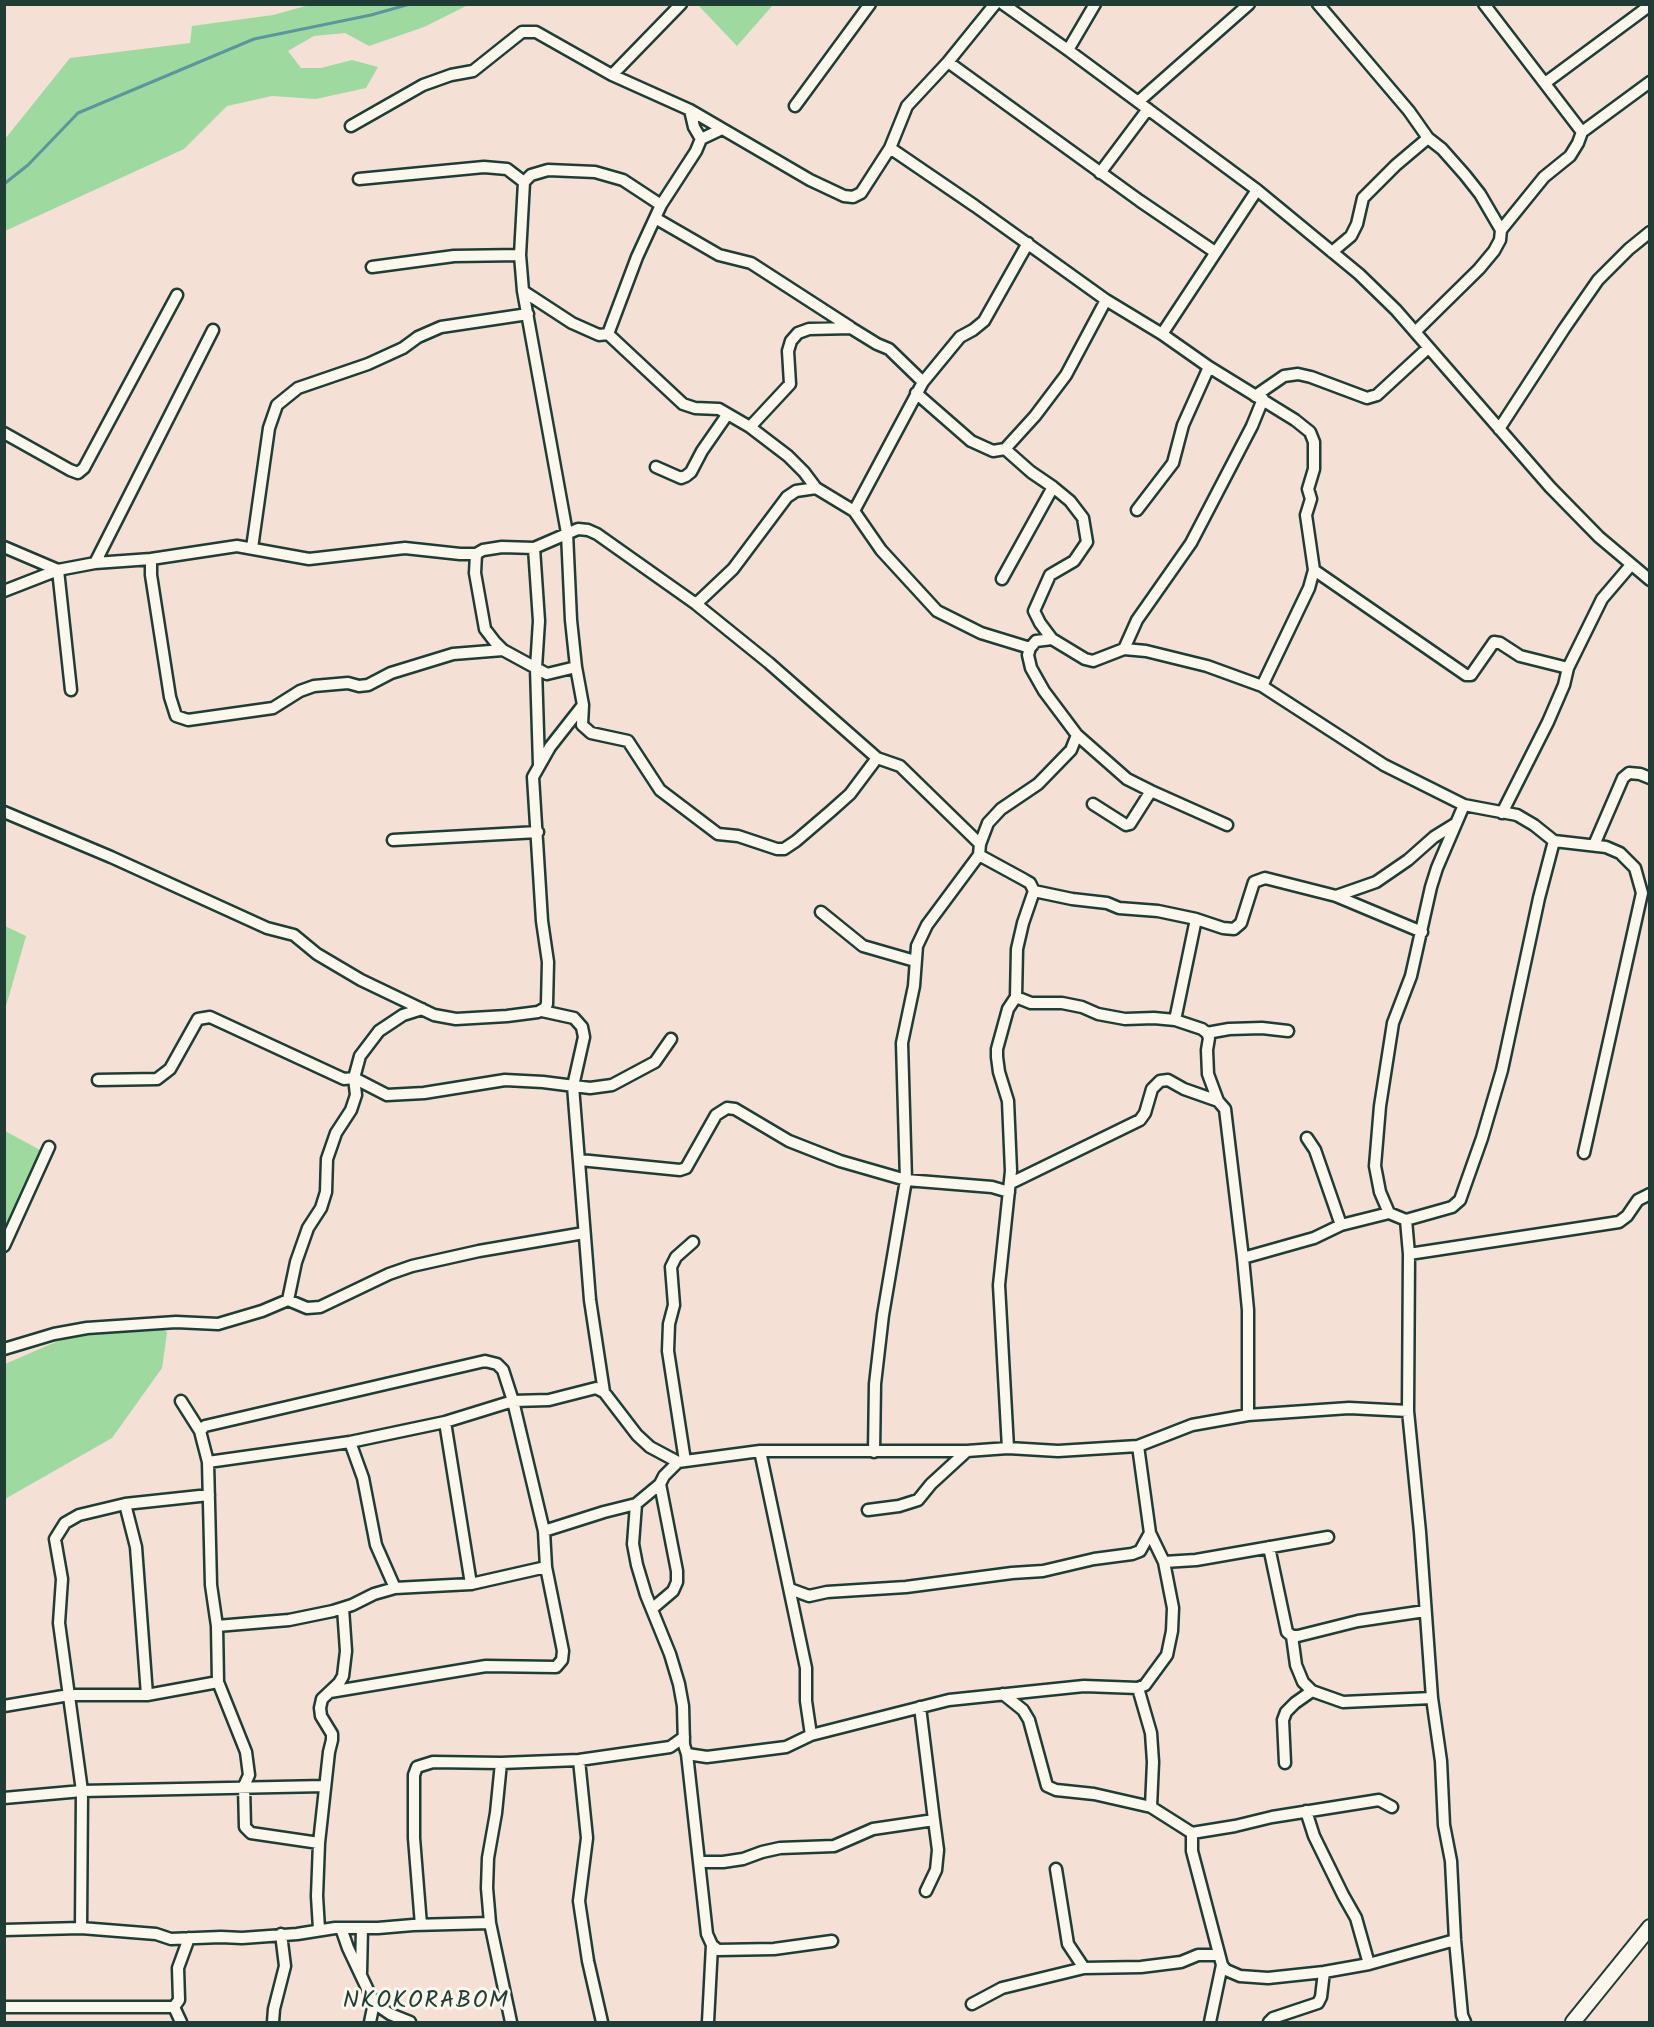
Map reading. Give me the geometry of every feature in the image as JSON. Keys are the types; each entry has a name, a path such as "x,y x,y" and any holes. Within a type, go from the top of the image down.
{"main road":[{"path":"1573,2022 1650,1927"}],"street":[{"path":"612,75 681,4"},
{"path":"795,106 870,4"},
{"path":"351,126 423,85 451,75 473,72 522,32 536,32 612,75 690,110 810,180 844,196 853,196 861,194 890,148 907,106 948,62 995,4"},
{"path":"1003,4 1257,190 1359,274 1382,295 1550,487 1599,537 1650,580"},
{"path":"1068,50 1095,4"},
{"path":"1100,172 1143,105 1249,4"},
{"path":"1318,4 1409,111 1428,138 1447,154 1480,194 1501,230"},
{"path":"1484,4 1582,132"},
{"path":"1545,83 1646,11"},
{"path":"948,62 1215,252"},
{"path":"1415,332 1479,269 1494,251 1500,240 1501,230 1544,177 1570,156 1582,132 1650,82"},
{"path":"690,110 694,127 701,139"},
{"path":"608,334 637,257 661,205 696,151 701,139 722,129"},
{"path":"1332,252 1351,236 1357,224 1363,198 1396,165 1428,138"},
{"path":"890,148 1106,300 1295,420 1310,432 1314,442 1314,470 1308,489 1311,500 1306,515 1314,570 1309,588 1262,686"},
{"path":"359,179 484,167 507,169 524,182"},
{"path":"661,205 623,180 595,172 548,170 531,175 524,182 520,255 523,291 567,533 571,620 583,705 582,725 591,733 628,741 660,790 718,834 738,836 777,849 784,849 796,841 831,811 849,794 877,758"},
{"path":"1162,334 1257,190"},
{"path":"655,218 719,255 751,262 851,328 889,349 923,382"},
{"path":"1499,429 1598,280 1650,232"},
{"path":"854,511 923,382 960,337 984,321 1028,243"},
{"path":"372,267 454,256 520,255"},
{"path":"523,291 544,307 572,323 599,335 608,334"},
{"path":"4,433 78,473 84,468 177,295"},
{"path":"916,393 971,441 993,452 1005,449 1035,416 1066,375 1106,300"},
{"path":"252,548 268,428 277,405 298,388 368,364 403,348 418,336 441,327 528,314"},
{"path":"750,427 790,384 788,351 791,341 798,333 809,329 851,328"},
{"path":"95,563 213,330"},
{"path":"608,334 682,405 718,409 750,427 788,456 816,488 854,511 880,550 937,611 981,633 1030,648"},
{"path":"1124,649 1137,620 1191,543 1252,426 1259,398 1284,376 1298,374 1367,398 1377,395 1428,348"},
{"path":"1137,510 1173,463 1183,425 1209,367"},
{"path":"656,467 681,478 686,476 691,472 726,415"},
{"path":"1005,449 1070,501 1083,518 1087,542 1074,561 1050,575 1034,611 1052,639 1085,659 1094,661 1124,649 1146,651 1207,666 1262,686 1384,765 1464,804 1517,815 1554,841 1606,847 1620,854 1635,868 1642,894 1584,1153"},
{"path":"1002,579 1053,487"},
{"path":"696,604 733,569 787,497 796,491 816,488"},
{"path":"4,591 58,570 95,563 151,559 237,546 309,559 405,548 476,554 483,550 502,547 534,548 578,529 588,530 696,604 769,663 877,758 900,766 979,850 1030,883 1034,891 1017,949 1016,997 1008,1009 997,1049 999,1072 1008,1101 1010,1188 999,1285 1008,1448"},
{"path":"4,547 58,570"},
{"path":"534,548 539,621 536,668 539,766"},
{"path":"476,554 475,573 485,629 495,642 504,650 547,674 576,668"},
{"path":"151,559 170,697 176,716 188,720 273,708 300,691 314,686 348,683 359,686 368,685 391,673 453,654 504,650"},
{"path":"1502,813 1548,722 1564,685 1568,668 1602,599 1631,565"},
{"path":"58,570 71,690"},
{"path":"1314,570 1467,675 1471,675 1494,642 1500,643 1520,656 1568,668"},
{"path":"1052,639 1036,641 1030,648 1028,655 1031,668 1044,691 1077,735 1127,779 1227,825"},
{"path":"542,1011 547,1004 548,962 542,921 533,777 550,747 583,705"},
{"path":"874,1452 875,1383 883,1315 906,1180 902,1043 914,986 917,946 927,925 979,850 988,822 1001,809 1038,784 1071,750 1077,735"},
{"path":"1594,845 1623,778 1629,773 1650,777"},
{"path":"1093,804 1126,825 1130,824 1151,791"},
{"path":"1389,1213 1380,1192 1375,1166 1380,1106 1393,1023 1411,976 1437,868 1464,804"},
{"path":"4,813 111,857 267,928 294,935 317,954 343,969 444,1018 507,1016 542,1011 574,1018 582,1027 584,1037 573,1086 590,1300 604,1392"},
{"path":"1336,896 1376,882 1456,823"},
{"path":"393,840 538,832"},
{"path":"1243,1258 1314,1238 1341,1225 1389,1213 1406,1220 1452,1207 1460,1200 1482,1138 1502,1070 1539,898 1554,841"},
{"path":"1034,891 1107,903 1119,908 1158,911 1223,928 1234,928 1241,923 1254,882 1265,878 1336,896 1422,932"},
{"path":"821,912 863,946 915,961"},
{"path":"1175,1020 1196,920"},
{"path":"1016,997 1031,1003 1062,1003 1082,1007 1098,1014 1125,1019 1175,1020 1202,1029 1207,1033 1209,1038 1208,1074 1218,1101 1225,1109 1243,1258 1248,1310 1248,1415"},
{"path":"288,1300 296,1262 308,1228 321,1208 326,1192 327,1159 336,1133 351,1110 356,1095 354,1078 360,1056 379,1031 403,1015 422,1009"},
{"path":"98,1080 157,1079 170,1069 198,1019 210,1017 344,1079 354,1078 387,1095 424,1093 505,1080 590,1088 612,1085 655,1062 671,1039"},
{"path":"1207,1033 1228,1029 1262,1028 1288,1031"},
{"path":"580,1160 680,1170 686,1168 716,1115 726,1108 735,1108 789,1141 840,1161 906,1180 1010,1188 1140,1120 1145,1113 1152,1089 1160,1081 1168,1080 1184,1089 1218,1101"},
{"path":"1307,1138 1315,1150 1341,1225"},
{"path":"4,1246 49,1147"},
{"path":"1409,1254 1619,1222 1627,1216 1638,1200 1650,1194"},
{"path":"1406,1220 1409,1254 1408,1411 1432,1698 1441,1761 1444,1825 1451,1861 1455,1940 1462,2015 1465,2022"},
{"path":"4,1349 54,1334 87,1328 176,1322 218,1324 262,1311 288,1300 307,1308 320,1307 389,1274 412,1266 479,1251 584,1233"},
{"path":"682,1462 668,1342 669,1324 674,1305 671,1267 676,1257 693,1242"},
{"path":"200,1431 205,1426 485,1361 503,1370 513,1401 544,1531 546,1567 563,1651 562,1660 556,1667 486,1666 330,1692"},
{"path":"208,1462 350,1442 445,1422 513,1401 549,1400 596,1388 604,1392 636,1435 650,1447 682,1462"},
{"path":"181,1401 200,1431 208,1462 211,1585 217,1626 218,1682 246,1752 249,1775 244,1786 245,1827 251,1833 319,1843"},
{"path":"544,1531 636,1504 682,1462 760,1451 967,1451 1008,1448 1058,1451 1138,1446 1192,1425 1248,1415 1349,1408 1408,1411"},
{"path":"445,1422 471,1584"},
{"path":"350,1442 363,1478 376,1545 395,1588"},
{"path":"687,1754 707,1757 786,1747 811,1735 949,1700 1084,1686 1138,1688 1150,1680 1167,1655 1173,1608 1164,1562 1150,1533 1138,1446"},
{"path":"760,1451 806,1668 806,1701 811,1735"},
{"path":"868,1510 899,1506 918,1500 931,1484 967,1451"},
{"path":"653,1608 673,1591 677,1582 677,1571 660,1484"},
{"path":"81,1928 81,1791 59,1623 63,1580 55,1539 65,1523 79,1515 125,1504 209,1495"},
{"path":"125,1504 136,1547 147,1695"},
{"path":"636,1504 633,1544 646,1595 653,1608 679,1684 683,1706 684,1737 707,1934 712,1945 718,1950 774,1949 832,1941"},
{"path":"790,1589 809,1596 827,1592 906,1587 1043,1571 1094,1559 1132,1554 1140,1551 1150,1533"},
{"path":"1164,1562 1196,1560 1328,1537"},
{"path":"1269,1547 1287,1632 1292,1636 1358,1621 1425,1611"},
{"path":"217,1626 289,1620 343,1608 374,1594 395,1588 471,1584 546,1567"},
{"path":"795,1614 809,1596"},
{"path":"319,1929 316,1896 319,1843 332,1740 330,1730 321,1716 320,1708 322,1699 343,1676 346,1651 343,1608"},
{"path":"1292,1636 1296,1665 1303,1682 1311,1691 1343,1702 1432,1698"},
{"path":"4,1706 69,1695 147,1695 218,1682"},
{"path":"1138,1688 1151,1733 1153,1762 1151,1807"},
{"path":"1285,1764 1283,1720 1286,1712 1311,1691"},
{"path":"1004,1694 1023,1710 1029,1720 1047,1786 1056,1790 1094,1794 1151,1807 1192,1833 1272,1817 1379,1800 1392,1807"},
{"path":"920,1707 938,1850 936,1870 926,1891"},
{"path":"421,1925 414,1838 414,1775 417,1767 433,1762 501,1763 579,1760 670,1747 684,1737"},
{"path":"579,1760 587,1838 579,1901 588,1960 602,2022"},
{"path":"501,1763 487,1875 490,1923 511,2022"},
{"path":"4,1798 81,1791 325,1785"},
{"path":"1306,1811 1314,1836 1356,1918 1369,1964"},
{"path":"699,1862 743,1859 780,1848 834,1846 873,1829 934,1820"},
{"path":"1192,1833 1192,1851 1221,1960 1227,1970 1240,1976 1268,1978 1324,1972 1369,1964 1455,1940"},
{"path":"1056,1869 1068,1944 1084,1968"},
{"path":"4,1930 81,1928 156,1934 171,1939 242,1938 297,1934 319,1929 490,1923"},
{"path":"341,1928 374,2003 390,2014 410,2022"},
{"path":"361,1975 362,1928"},
{"path":"273,2022 285,1966 281,1935"},
{"path":"174,2007 179,2000 178,1968 189,1938"},
{"path":"708,2022 712,1945"},
{"path":"972,2004 1002,1988 1084,1968 1141,1967 1181,1962 1198,1955 1221,1960"},
{"path":"1210,2022 1221,1960"},
{"path":"1269,2022 1273,2018 1318,2003 1321,1997 1324,1972"},
{"path":"370,2022 374,2003"},
{"path":"4,2007 174,2007"},
{"path":"174,2007 181,2022"}],"green space":[{"path":"313,4 468,5 424,27 369,46 345,33 314,36 288,51 301,68 321,68 352,60 378,67 366,88 316,99 272,96 227,106 184,149 5,231 5,139 70,58 190,43 192,26 273,15"},
{"path":"698,5 773,5 737,46"},
{"path":"5,926 26,936 5,1010"},
{"path":"5,1131 42,1151 5,1230"},
{"path":"163,1324 167,1333 162,1368 112,1438 5,1499 5,1364 81,1331"}],"waterway":[{"path":"4,184 28,165 78,113 254,39 371,15 410,4"}],"district":[{"name":"NKOKORABOM","path":"426,2003"}]}
